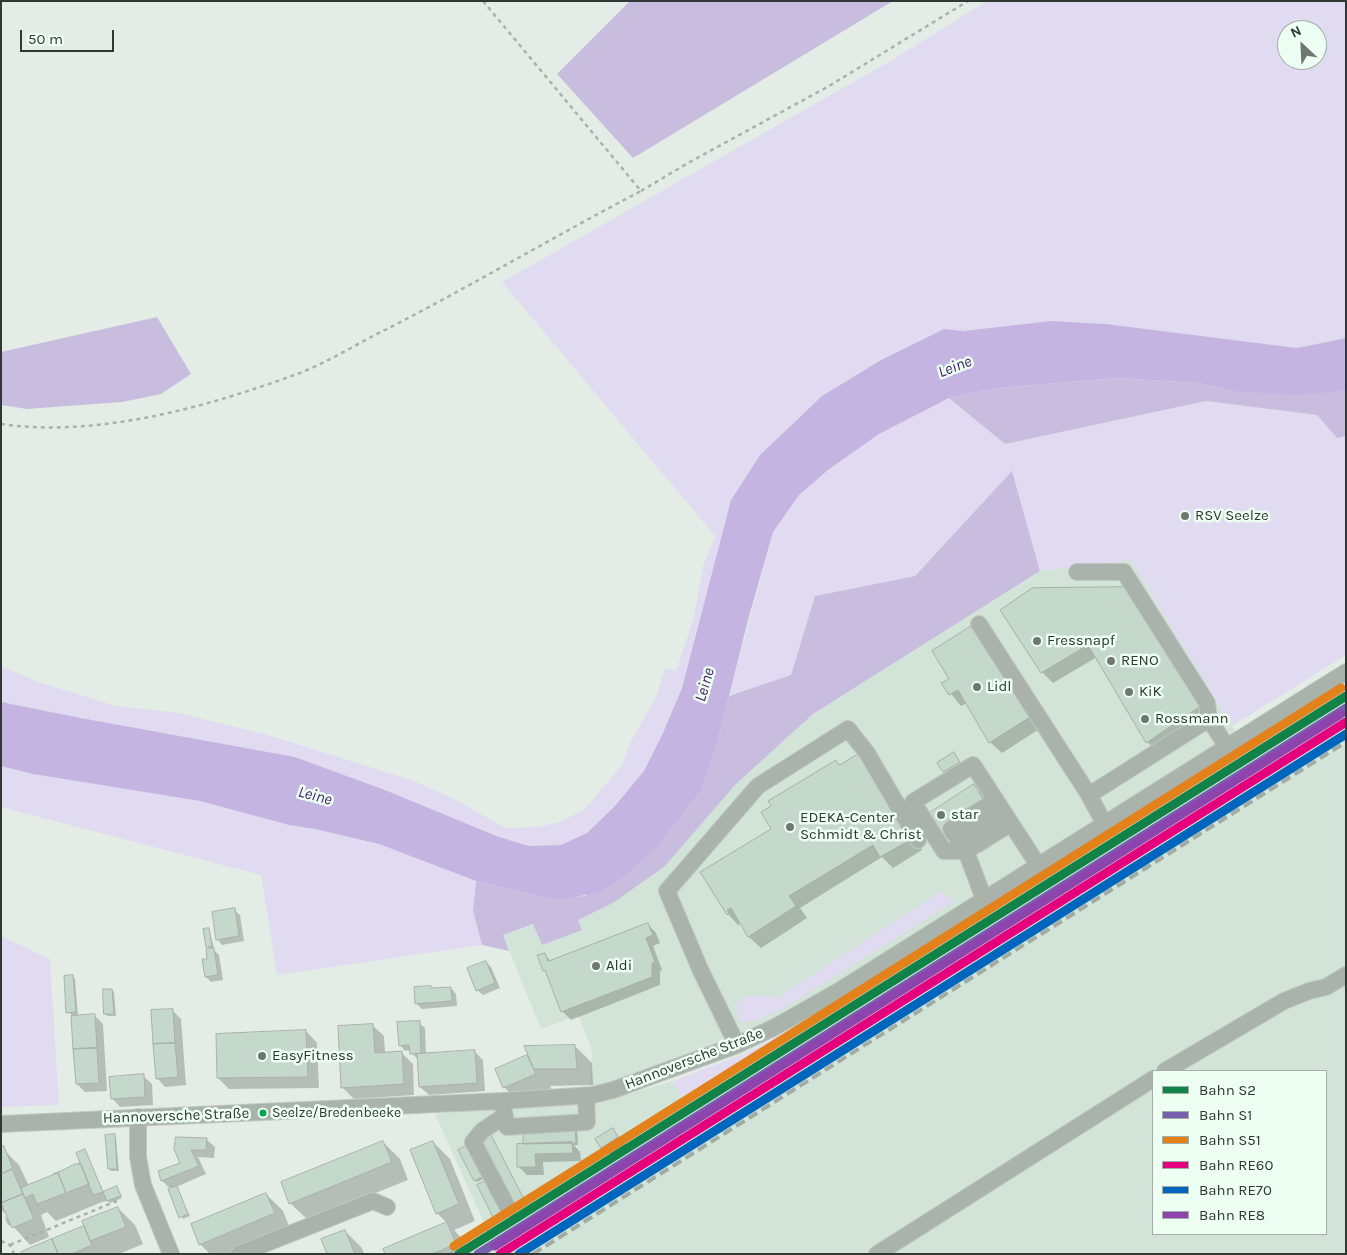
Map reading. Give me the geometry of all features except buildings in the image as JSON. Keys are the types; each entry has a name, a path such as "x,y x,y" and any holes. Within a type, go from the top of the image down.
{"street":[{"path":"1077,572 1124,572 1207,703 1209,719 1227,747"},
{"path":"979,624 1089,795 1104,823"},
{"name":"Hannoversche Straße","path":"1,1124 138,1118 503,1109 586,1096 627,1085 737,1045 775,1027 837,992 1346,672"},
{"path":"1089,795 1209,719"},
{"path":"737,1045 700,969 667,891 758,786 848,729 868,753 918,840"},
{"path":"1003,811 962,845 944,851 913,802 973,765 1003,811 1038,865"},
{"path":"984,899 962,845 951,828 1003,811"},
{"path":"1167,1070 1284,1001 1308,991 1326,987 1346,975"},
{"path":"877,1254 1152,1080"},
{"path":"503,1109 507,1126 587,1122 586,1096"},
{"path":"503,1109 473,1142 508,1208"},
{"path":"138,1118 138,1157 143,1185 171,1254"},
{"path":"239,1254 373,1201 388,1207"}],"path":[{"path":"483,1 641,191"},
{"path":"1,424 29,428 91,426 156,416 298,374 404,320 641,191 688,163 829,86 968,1"},
{"path":"10,1245 117,1201"},
{"path":"1,1241 10,1245 14,1254"}],"shaded area":[{"path":"630,1 893,1 633,158 557,74"},
{"path":"987,1 1346,1 1346,338 1297,348 1105,324 1051,321 963,331 944,329 881,360 822,396 760,455 731,500 682,688 663,733 644,771 614,807 587,833 561,845 529,846 499,837 385,790 295,757 1,702 1,666 38,682 116,706 179,713 268,735 414,781 456,800 506,828 538,827 559,822 584,810 622,765 630,743 656,697 665,669 676,671 694,617 703,566 715,536 502,282 894,59"},
{"path":"157,317 191,374 161,394 122,402 27,409 1,405 1,352"},
{"path":"1118,378 1199,383 1232,391 1346,387 1346,436 1337,438 1317,415 1206,401 1005,444 949,398 999,388"},
{"name":"RSV Seelze","path":"949,398 1005,444 1206,401 1317,415 1337,438 1346,436 1346,655 1232,726 1131,560 1040,571 1012,471 915,576 815,596 791,675 729,696 773,532 799,495 828,470 879,434"},
{"path":"1012,471 1040,571 813,714 735,785 665,866 613,903 578,920 582,930 542,945 533,924 503,935 509,951 482,945 473,911 476,881 550,899 585,896 702,788 716,748 729,696 791,675 815,596 915,576"},
{"path":"1131,560 1239,737 774,1026 589,1099 632,1093 673,1081 685,1104 725,1077 1038,884 1346,690 1346,1254 447,1254 486,1227 435,1114 588,1099 592,1060 591,1047 578,1015 541,1029 503,935 533,924 542,945 581,930 578,920 613,903 735,785 813,714 1040,571"},
{"path":"1,766 33,774 200,801 289,825 379,844 476,881 473,911 482,945 277,975 261,875 1,807"},
{"path":"1086,844 1082,849 988,914 747,1064 724,1076 684,1103 673,1081 746,1053 780,1035"},
{"path":"940,892 955,901 787,1006 755,1021 741,1022 735,1007 741,998 753,995 777,998"},
{"path":"1,936 50,959 59,1105 1,1107"}],"water":[{"name":"Leine","path":"1051,321 1106,324 1297,348 1346,338 1346,388 1333,392 1296,395 1232,391 1199,383 1118,378 999,388 949,398 879,434 828,470 799,495 773,532 748,620 716,748 702,788 657,847 621,879 599,892 567,899 550,899 476,881 379,844 289,825 200,801 33,774 1,766 1,702 295,757 385,790 499,837 529,846 561,845 587,833 614,807 644,771 682,688 731,500 760,455 822,396 881,360 944,329 963,331"}],"railway":[{"path":"533,1254 1346,742"}],"rail line":[{"name":"S51","path":"454,1246 1341,688"},
{"name":"S2","path":"459,1254 1346,696"},
{"name":"S1","path":"478,1254 1346,708"},
{"name":"RE8","path":"495,1246 1341,714"},
{"name":"RE60","path":"500,1254 1346,722"},
{"name":"RE70","path":"519,1254 1346,734"}],"place":[{"name":"RSV Seelze","path":"1185,516"},
{"name":"Fressnapf","path":"1037,641"},
{"name":"RENO","path":"1111,661"},
{"name":"Lidl","path":"977,687"},
{"name":"KiK","path":"1129,692"},
{"name":"Rossmann","path":"1145,719"},
{"name":"star","path":"941,815"},
{"name":"EDEKA-Center Schmidt & Christ","path":"790,827"},
{"name":"Aldi","path":"596,966"},
{"name":"EasyFitness","path":"262,1056"},
{"name":"Seelze/Bredenbeeke","path":"263,1113"}]}
